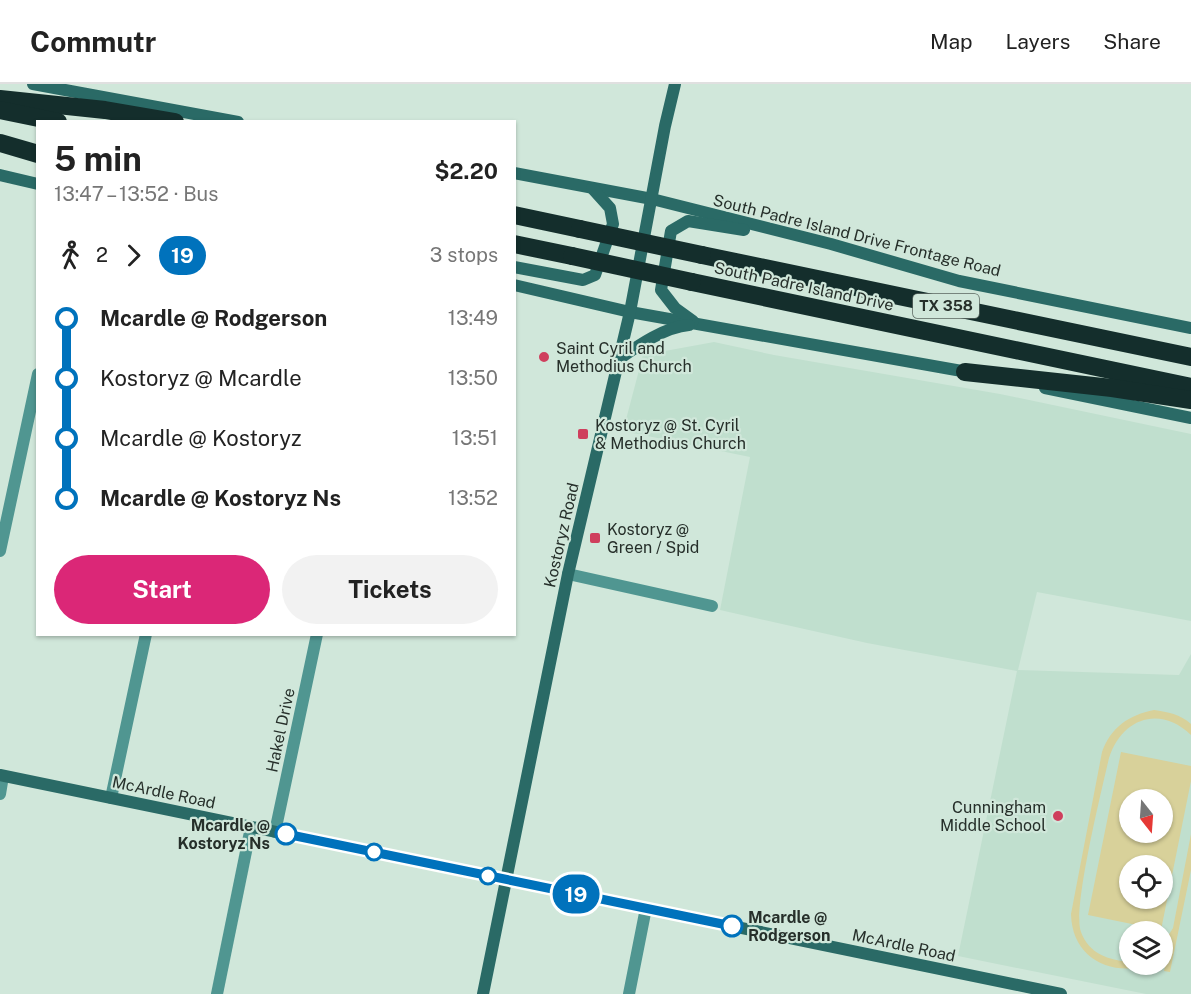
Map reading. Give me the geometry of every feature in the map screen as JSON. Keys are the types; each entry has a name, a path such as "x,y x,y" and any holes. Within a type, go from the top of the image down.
{"highway":[{"path":"0,99 105,110 163,120"},
{"path":"0,110 48,120"},
{"path":"0,142 36,149"},
{"path":"0,142 36,153"},
{"name":"South Padre Island Drive","path":"516,215 1191,357"},
{"name":"South Padre Island Drive","path":"516,244 1191,387"},
{"path":"964,372 1112,388 1191,400"}],"main road":[{"path":"33,84 228,120"},
{"name":"Kostoryz Road","path":"483,994 568,574 630,312 675,84"},
{"name":"South Padre Island Drive Frontage Road","path":"516,173 652,199 831,244 959,281 1191,328"},
{"path":"0,175 36,184"},
{"path":"516,267 583,280 595,275 613,224 610,208 592,188"},
{"path":"697,324 675,308 661,290 671,231 688,221 831,244"},
{"path":"516,285 630,312 964,372 1191,418"},
{"path":"619,359 637,347 680,326 697,324"},
{"name":"McArdle Road","path":"2,776 646,908 1037,992 1061,994"}],"street":[{"path":"0,551 36,383"},
{"path":"568,574 712,606"},
{"path":"111,798 146,636"},
{"name":"Hakel Drive","path":"275,832 317,636"},
{"path":"0,794 2,776"},
{"path":"217,994 251,827"},
{"path":"629,994 646,908"}],"shaded area":[{"path":"714,342 774,355 1000,394 1191,434 1191,621 1037,592 1018,670 1179,675 1191,654 1191,994 1146,994 958,956 1017,671 867,643 720,610 750,457 623,431 643,355"},
{"path":"1154,710 1174,714 1191,724 1191,735 1167,720 1143,720 1132,725 1123,733 1109,758 1084,875 1079,919 1081,932 1089,946 1100,954 1119,961 1119,968 1108,966 1086,953 1073,929 1071,914 1102,752 1116,729 1137,715"},
{"path":"1121,752 1191,766 1191,781 1173,870 1173,855 1119,855 1119,909 1165,909 1163,921 1119,921 1088,915"},
{"path":"1191,834 1191,870 1173,957 1173,928"}],"bus line":[{"name":"19","path":"286,834 732,926"}],"place":[{"name":"Saint Cyril and Methodius Church","path":"544,357"},
{"name":"Kostoryz @ St. Cyril & Methodius Church","path":"583,434"},
{"name":"Kostoryz @ Green / Spid","path":"595,538"},
{"name":"Cunningham Middle School","path":"1058,816"},
{"name":"Mcardle @ Kostoryz Ns","path":"286,834"},
{"name":"Mcardle @ Rodgerson","path":"732,926"}]}
